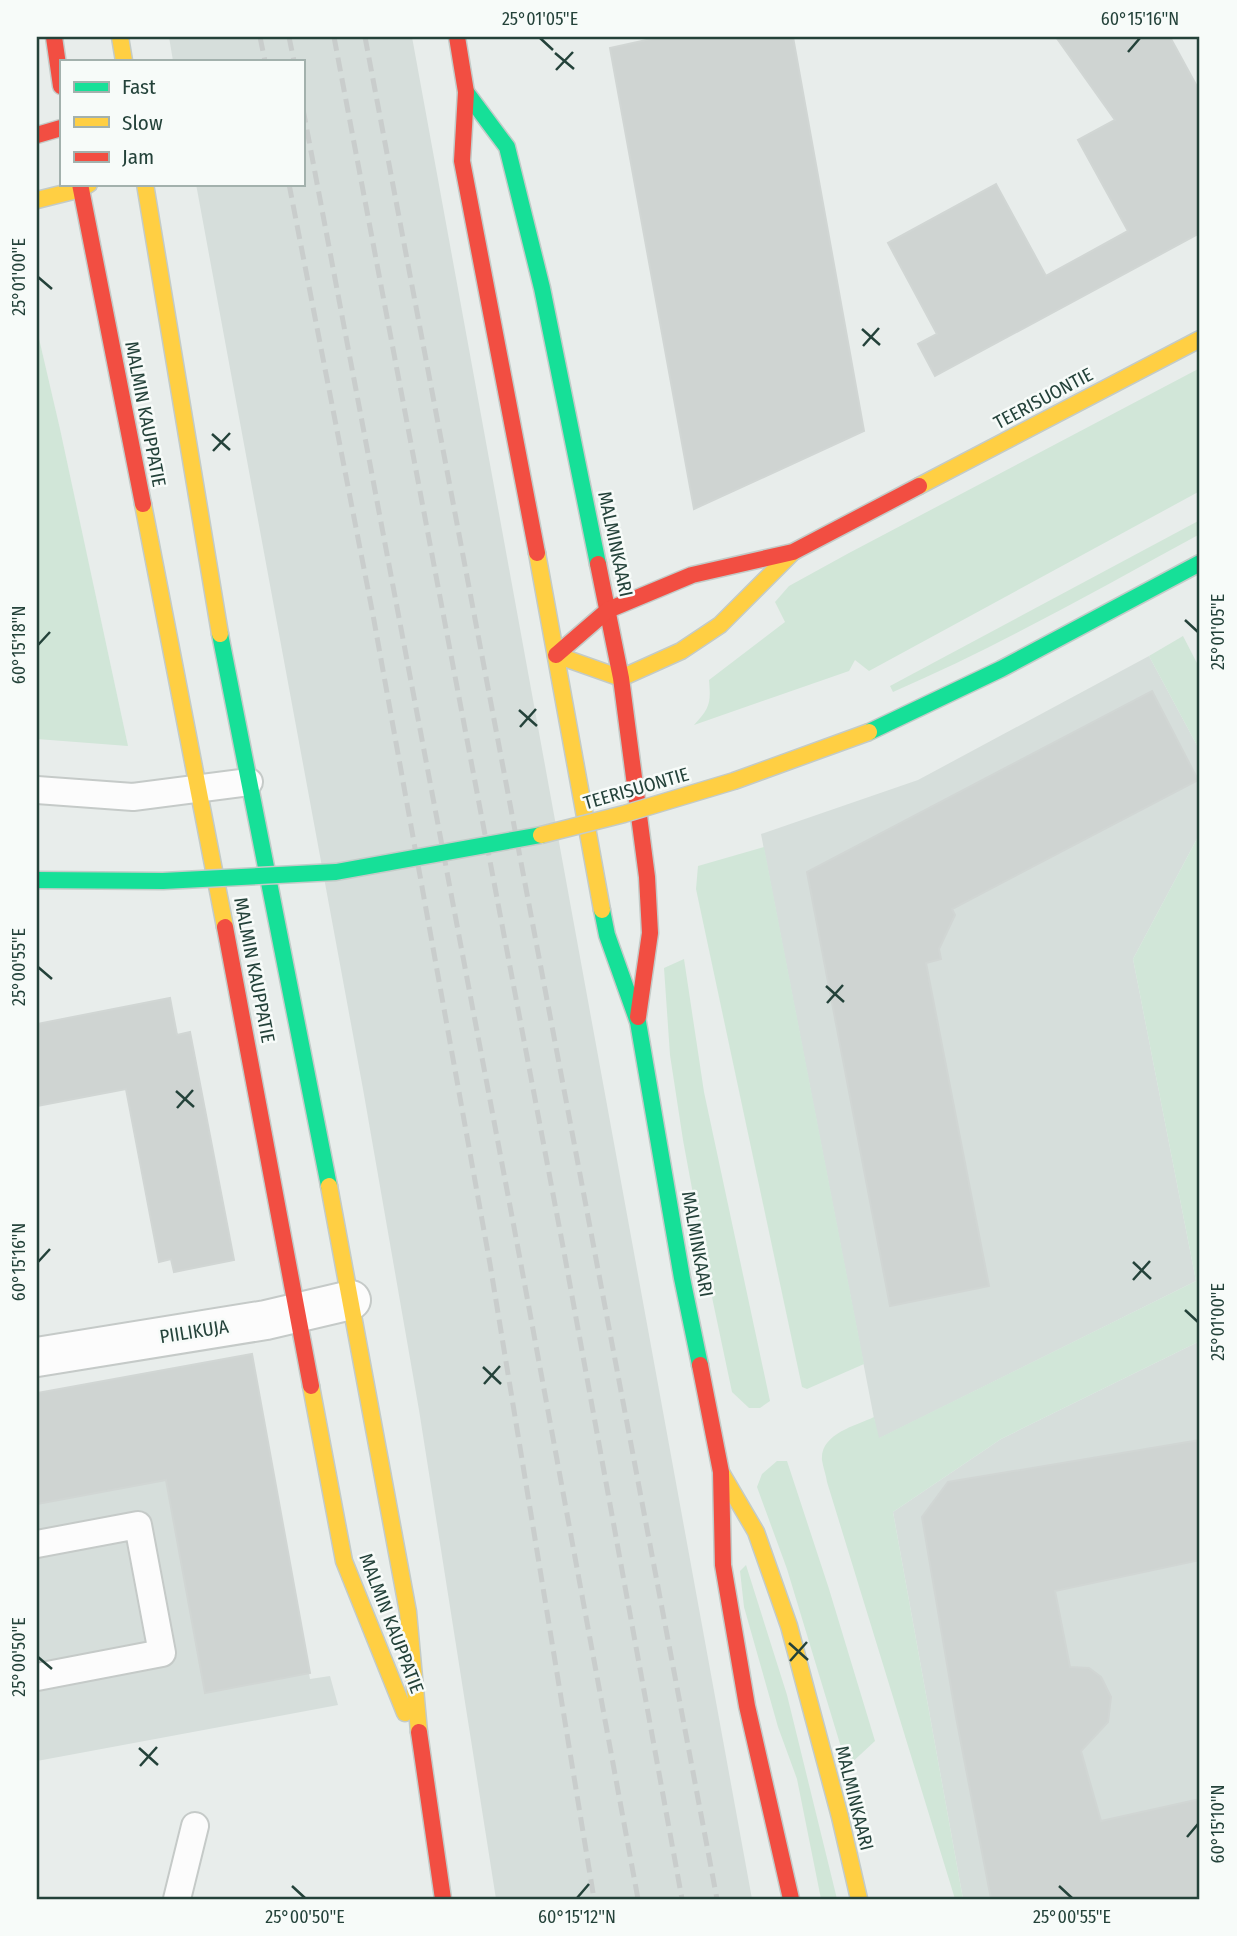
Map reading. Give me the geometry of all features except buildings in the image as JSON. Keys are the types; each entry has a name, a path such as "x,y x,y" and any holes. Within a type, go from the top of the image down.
{"main road":[{"path":"54,37 60,79"},
{"path":"120,37 124,60"},
{"name":"MALMINKAARI","path":"457,37 466,92 462,161 607,934 638,1022 682,1278 721,1472 723,1565 747,1706 791,1899"},
{"name":"MALMINKAARI","path":"466,92 507,147 542,288 621,678 647,877 650,933 638,1022"},
{"path":"37,135 60,128"},
{"path":"37,200 83,186"},
{"name":"MALMIN KAUPPATIE","path":"83,186 200,788 344,1561 421,1754"},
{"name":"MALMIN KAUPPATIE","path":"145,186 211,590 351,1300 408,1612 421,1754 443,1899"},
{"name":"TEERISUONTIE","path":"556,655 608,610 692,575 793,552 1200,339"},
{"name":"TEERISUONTIE","path":"621,678 681,651 720,625 793,552"},
{"name":"TEERISUONTIE","path":"37,880 163,881 336,872 525,839 624,814 734,781 869,732 1001,669 1200,563"},
{"path":"556,655 621,678"},
{"name":"MALMINKAARI","path":"721,1472 756,1532 789,1626 859,1899"}],"street":[{"name":"PIILIKUJA","path":"37,1357 266,1320 351,1300"}],"lane":[{"path":"37,790 133,797 250,782"},
{"path":"37,1544 138,1525 162,1653 37,1676"},
{"path":"177,1899 195,1826"}],"shaded area":[{"path":"169,37 412,37 752,1899 496,1899 419,1410 363,1089 196,186 304,186 304,60 173,60"},
{"path":"1149,656 1200,751 1200,833 1133,959 1196,1281 878,1439 761,834 918,780"},
{"path":"1200,1341 1200,1899 963,1899 893,1512 1001,1439"},
{"path":"250,1359 310,1679 330,1676 338,1705 37,1761 37,1398"}],"green space":[{"path":"37,330 60,429 128,746 37,739"},
{"path":"1200,368 1200,491 869,671 855,660 849,671 694,725 708,705 709,680 785,622 775,602 789,586"},
{"path":"1200,520 1200,534 1010,636 893,692 890,686"},
{"path":"1183,636 1200,669 1200,751 1149,656"},
{"path":"1200,833 1200,1341 1001,1439 893,1512 963,1899 955,1899 827,1482 822,1460 823,1451 840,1432 874,1417 879,1438 1196,1281 1133,959"},
{"path":"764,847 864,1364 807,1389 802,1387 696,889 698,866"},
{"path":"684,959 704,1092 770,1401 760,1408 749,1408 732,1392 683,1140 670,1055 664,968"},
{"path":"777,1461 787,1461 875,1741 847,1767 787,1569 757,1487 762,1474"},
{"path":"746,1565 787,1695 837,1899 821,1899 797,1779 778,1727 744,1607 740,1571"}],"railway":[{"path":"260,37 265,60"},
{"path":"289,37 294,60"},
{"path":"334,37 564,1252 682,1899"},
{"path":"365,37 717,1899"},
{"path":"304,114 638,1899"},
{"path":"289,186 373,615 490,1264 594,1899"}],"traffic: fast":[{"path":"466,92 507,147 542,288 598,564"},
{"path":"869,732 1001,669 1200,563"},
{"path":"220,634 329,1186"},
{"path":"37,880 163,881 336,872 541,835"},
{"path":"602,910 607,935 638,1022 682,1278 700,1365"}],"traffic: slow":[{"path":"120,37 124,60"},
{"path":"37,200 86,186"},
{"path":"145,186 220,634"},
{"path":"919,486 1200,339"},
{"path":"143,504 225,927"},
{"path":"556,655 621,678 681,651 720,625 793,552"},
{"path":"537,553 602,910"},
{"path":"541,835 624,814 734,781 869,732"},
{"path":"329,1186 408,1612 419,1732"},
{"path":"311,1386 344,1561 405,1713"},
{"path":"722,1474 756,1532 789,1626 859,1899"}],"traffic: jam":[{"path":"54,37 60,79"},
{"path":"457,37 466,92 462,161 537,553"},
{"path":"37,135 60,128"},
{"path":"80,186 143,504"},
{"path":"556,655 608,610 692,575 793,552 919,486"},
{"path":"598,564 621,678 647,877 650,933 638,1017"},
{"path":"225,927 311,1386"},
{"path":"700,1365 721,1472 723,1565 747,1706 791,1899"},
{"path":"419,1732 443,1899"}]}
